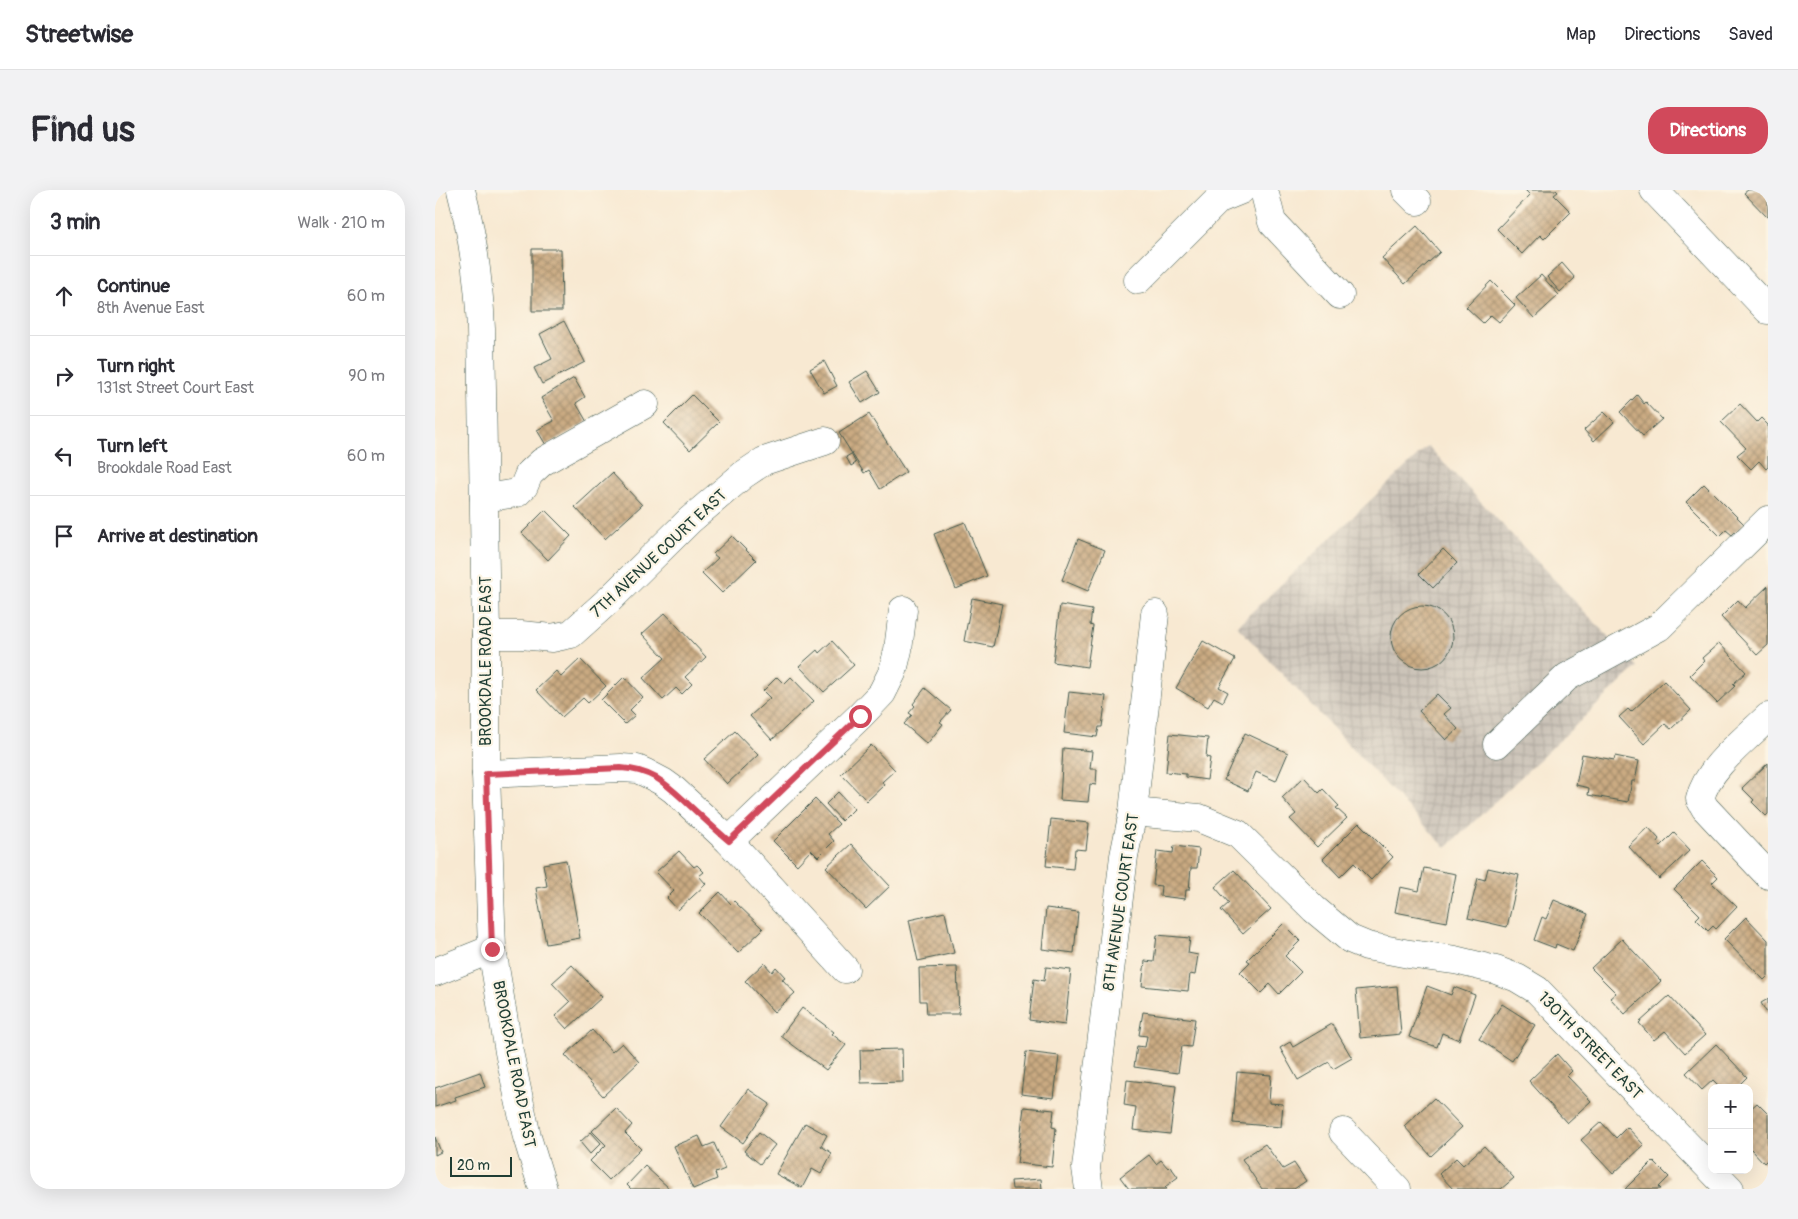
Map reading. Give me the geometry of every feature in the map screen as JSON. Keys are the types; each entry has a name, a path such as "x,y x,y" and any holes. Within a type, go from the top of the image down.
{"street":[{"name":"BROOKDALE ROAD EAST","path":"461,190 471,232 479,286 481,330 486,635 486,774 492,949 509,1052 527,1137 543,1189"},
{"path":"1138,280 1219,199 1241,190"},
{"path":"1264,190 1272,222 1340,295"},
{"path":"1654,190 1768,310"},
{"path":"484,498 517,493 524,486 529,474 542,462 645,404"},
{"name":"7TH AVENUE COURT EAST","path":"486,635 521,635 552,638 571,634 610,599 690,520 743,476 764,461 825,441"},
{"path":"1497,744 1567,677 1659,627 1768,520"},
{"path":"729,841 882,693 893,671 898,650 903,610"},
{"name":"8TH AVENUE COURT EAST","path":"1089,1189 1086,1168 1124,856 1133,812 1155,614"},
{"path":"1768,717 1726,758 1707,780 1700,799 1705,808 1768,875"},
{"path":"486,774 621,768 637,769 663,782 729,841 845,969"},
{"name":"130TH STREET EAST","path":"1133,812 1199,818 1238,834 1313,909 1350,939 1367,946 1455,960 1496,970 1517,978 1537,990 1730,1189"},
{"path":"435,972 492,949"},
{"path":"1343,1132 1397,1189"}],"shaded area":[{"path":"1428,446 1637,667 1446,848 1237,626"}],"building":[{"path":"1525,190 1556,190 1558,192 1554,195 1571,212 1544,239 1540,235 1522,254 1497,229 1530,195"},
{"path":"1748,190 1768,190 1768,218 1744,193"},
{"path":"1417,226 1440,252 1405,284 1382,258"},
{"path":"532,249 561,249 562,311 532,311"},
{"path":"1562,263 1575,278 1560,292 1547,277"},
{"path":"1541,275 1559,295 1534,318 1516,298"},
{"path":"1491,281 1515,305 1499,322 1491,315 1483,323 1466,307"},
{"path":"564,321 585,362 542,384 534,368 552,359 540,334"},
{"path":"824,361 837,386 824,393 810,369"},
{"path":"867,371 880,392 862,403 849,382"},
{"path":"574,378 585,397 576,403 587,422 546,445 537,430 554,421 541,398"},
{"path":"692,395 719,422 690,450 664,423"},
{"path":"1637,395 1644,404 1646,402 1662,419 1643,436 1620,412"},
{"path":"1740,404 1757,422 1761,418 1768,425 1768,467 1766,469 1759,461 1751,469 1737,455 1746,448 1721,422"},
{"path":"1604,412 1614,422 1594,441 1584,430"},
{"path":"869,414 906,472 880,489 869,470 864,473 839,433"},
{"path":"851,454 856,463 851,466 846,457"},
{"path":"612,473 642,505 605,539 575,507"},
{"path":"1704,484 1744,524 1732,535 1726,530 1720,536 1686,502"},
{"path":"545,510 571,536 548,560 522,533"},
{"path":"965,522 987,576 956,589 934,534"},
{"path":"732,536 756,560 722,593 702,573 718,558 713,554"},
{"path":"1078,539 1105,550 1088,591 1062,580"},
{"path":"1443,549 1457,563 1433,588 1419,574"},
{"path":"1768,586 1768,645 1757,655 1721,617 1738,600 1745,608"},
{"path":"972,598 1002,604 993,647 964,641"},
{"path":"1060,605 1092,610 1090,625 1093,626 1087,667 1053,662"},
{"path":"1416,606 1428,606 1444,615 1451,625 1453,637 1451,649 1444,659 1428,668 1416,668 1405,663 1396,654 1391,643 1391,631 1396,620 1405,611"},
{"path":"665,613 706,657 685,677 692,684 682,694 676,688 663,700 643,678 665,658 642,634"},
{"path":"832,641 854,665 824,692 799,666 817,650 819,653"},
{"path":"1203,641 1235,659 1219,687 1228,692 1223,702 1214,697 1208,707 1176,688"},
{"path":"1719,643 1746,672 1733,684 1735,686 1717,703 1690,675 1704,661 1702,658"},
{"path":"580,659 606,686 588,703 583,698 562,717 536,690 556,671 561,677"},
{"path":"624,677 643,697 630,710 635,715 625,724 601,700"},
{"path":"777,677 784,684 791,677 814,701 772,740 750,716 770,698 763,691"},
{"path":"1664,681 1691,710 1671,729 1665,724 1644,744 1619,717 1628,709 1631,712"},
{"path":"925,688 951,710 940,722 943,724 927,744 904,724 912,715 909,713 915,706 913,704"},
{"path":"1069,692 1106,696 1102,727 1099,727 1097,737 1064,733"},
{"path":"1437,694 1451,708 1444,714 1458,729 1446,740 1419,711"},
{"path":"735,731 758,755 727,784 704,759"},
{"path":"1245,733 1288,753 1276,781 1256,772 1248,791 1224,780"},
{"path":"1170,734 1208,738 1206,757 1210,758 1207,780 1186,777 1186,774 1166,772"},
{"path":"871,745 895,770 882,782 884,785 867,801 841,774"},
{"path":"1063,748 1092,751 1090,769 1097,769 1096,785 1090,784 1088,802 1060,800"},
{"path":"1582,754 1614,760 1615,756 1639,761 1635,781 1632,781 1628,802 1588,795 1589,788 1576,785"},
{"path":"1768,763 1768,814 1766,816 1752,802 1754,800 1742,788"},
{"path":"1304,777 1319,793 1323,789 1339,806 1336,808 1347,818 1317,847 1290,819 1296,814 1282,798"},
{"path":"838,792 854,809 842,821 826,804"},
{"path":"815,799 839,824 828,834 834,841 818,857 811,850 797,865 773,841"},
{"path":"1051,819 1089,823 1086,850 1075,849 1073,869 1046,866"},
{"path":"1359,823 1393,857 1371,880 1354,863 1340,877 1323,859"},
{"path":"1648,827 1659,839 1657,842 1661,846 1674,833 1690,850 1659,879 1628,846"},
{"path":"851,844 890,886 866,909 826,867"},
{"path":"1174,846 1199,849 1197,868 1191,868 1189,890 1186,890 1185,899 1160,896 1161,886 1153,885 1157,851 1173,853"},
{"path":"679,851 694,867 697,865 704,872 699,876 706,884 678,910 667,898 674,891 656,872"},
{"path":"566,860 580,938 546,944 536,888 547,886 543,864"},
{"path":"1702,861 1718,877 1712,883 1737,907 1716,929 1713,926 1708,931 1696,919 1700,915 1674,889"},
{"path":"1424,868 1456,874 1447,922 1395,912 1400,887 1419,891"},
{"path":"1488,868 1519,875 1507,927 1468,918 1478,878 1485,880"},
{"path":"1234,870 1271,909 1243,934 1221,910 1229,903 1215,887"},
{"path":"720,892 731,904 734,901 763,929 738,953 699,913"},
{"path":"1554,900 1588,914 1573,951 1556,944 1555,948 1534,940 1542,917 1546,919"},
{"path":"1046,908 1078,912 1074,953 1042,949"},
{"path":"945,912 954,953 918,961 909,920"},
{"path":"1746,917 1768,940 1768,976 1764,980 1724,939"},
{"path":"1283,924 1300,941 1285,956 1301,972 1279,994 1270,984 1261,993 1240,972 1250,962 1247,960"},
{"path":"1157,935 1190,938 1188,953 1198,955 1195,975 1190,974 1188,991 1142,986 1145,961 1154,962"},
{"path":"1622,939 1661,981 1625,1014 1610,998 1616,993 1591,968"},
{"path":"764,963 772,972 776,967 785,977 782,979 795,993 774,1012 745,981"},
{"path":"572,965 602,997 567,1029 555,1016 570,1002 552,983"},
{"path":"957,967 959,1014 927,1014 926,1001 920,1001 919,968"},
{"path":"1046,967 1071,970 1065,1025 1029,1020 1034,979 1044,981"},
{"path":"1397,986 1401,1034 1360,1038 1356,990"},
{"path":"1427,986 1451,995 1454,987 1475,995 1459,1040 1442,1033 1437,1047 1409,1037"},
{"path":"1669,996 1705,1035 1685,1053 1665,1031 1654,1040 1639,1023"},
{"path":"1768,999 1768,1015 1761,1003"},
{"path":"1502,1004 1535,1025 1512,1061 1479,1039"},
{"path":"802,1008 834,1032 832,1034 846,1045 826,1070 781,1036"},
{"path":"1143,1012 1195,1019 1191,1047 1182,1046 1178,1073 1134,1067 1137,1046 1145,1047 1147,1036 1139,1035"},
{"path":"1332,1024 1352,1058 1333,1069 1329,1062 1298,1080 1280,1048 1290,1042 1293,1047"},
{"path":"592,1030 612,1052 622,1043 639,1062 603,1096 565,1055"},
{"path":"1716,1044 1747,1077 1740,1084 1717,1084 1713,1080 1702,1090 1686,1073"},
{"path":"902,1049 903,1082 861,1083 860,1050"},
{"path":"1026,1052 1059,1056 1054,1098 1021,1094"},
{"path":"1557,1054 1572,1071 1567,1076 1591,1101 1567,1123 1529,1081"},
{"path":"480,1072 485,1087 455,1097 456,1100 435,1107 435,1088"},
{"path":"1237,1072 1271,1075 1269,1103 1283,1104 1281,1127 1233,1123"},
{"path":"1127,1080 1176,1086 1170,1134 1133,1130 1136,1107 1124,1105"},
{"path":"748,1089 770,1104 743,1143 721,1127"},
{"path":"1434,1098 1462,1127 1431,1156 1404,1126"},
{"path":"1757,1103 1768,1114 1768,1159 1764,1163 1753,1151 1753,1106"},
{"path":"1024,1107 1054,1110 1052,1127 1056,1128 1052,1167 1017,1163"},
{"path":"616,1108 632,1125 625,1133 641,1149 609,1180 590,1161 606,1145 592,1131"},
{"path":"1601,1122 1616,1138 1627,1127 1644,1145 1613,1174 1581,1140"},
{"path":"805,1123 827,1135 821,1146 832,1153 821,1174 812,1169 802,1188 776,1174"},
{"path":"591,1132 601,1143 590,1154 580,1142"},
{"path":"759,1132 775,1145 760,1164 744,1151"},
{"path":"699,1136 704,1147 714,1143 725,1169 715,1173 717,1179 693,1189 674,1146"},
{"path":"435,1137 441,1152 435,1155"},
{"path":"1265,1144 1283,1169 1294,1163 1306,1181 1294,1189 1262,1189 1242,1159"},
{"path":"1484,1146 1514,1178 1501,1189 1453,1189 1439,1174 1456,1158 1463,1165"},
{"path":"1149,1155 1156,1164 1161,1160 1168,1168 1170,1166 1178,1177 1165,1187 1167,1189 1129,1189 1120,1177"},
{"path":"1653,1161 1669,1177 1659,1187 1661,1189 1625,1189"},
{"path":"645,1166 670,1189 631,1189 627,1185"},
{"path":"1041,1179 1042,1189 1012,1189 1011,1181"}],"route":[{"path":"492,949 486,774 621,768 637,769 646,772 674,790 729,841 860,716"}]}
